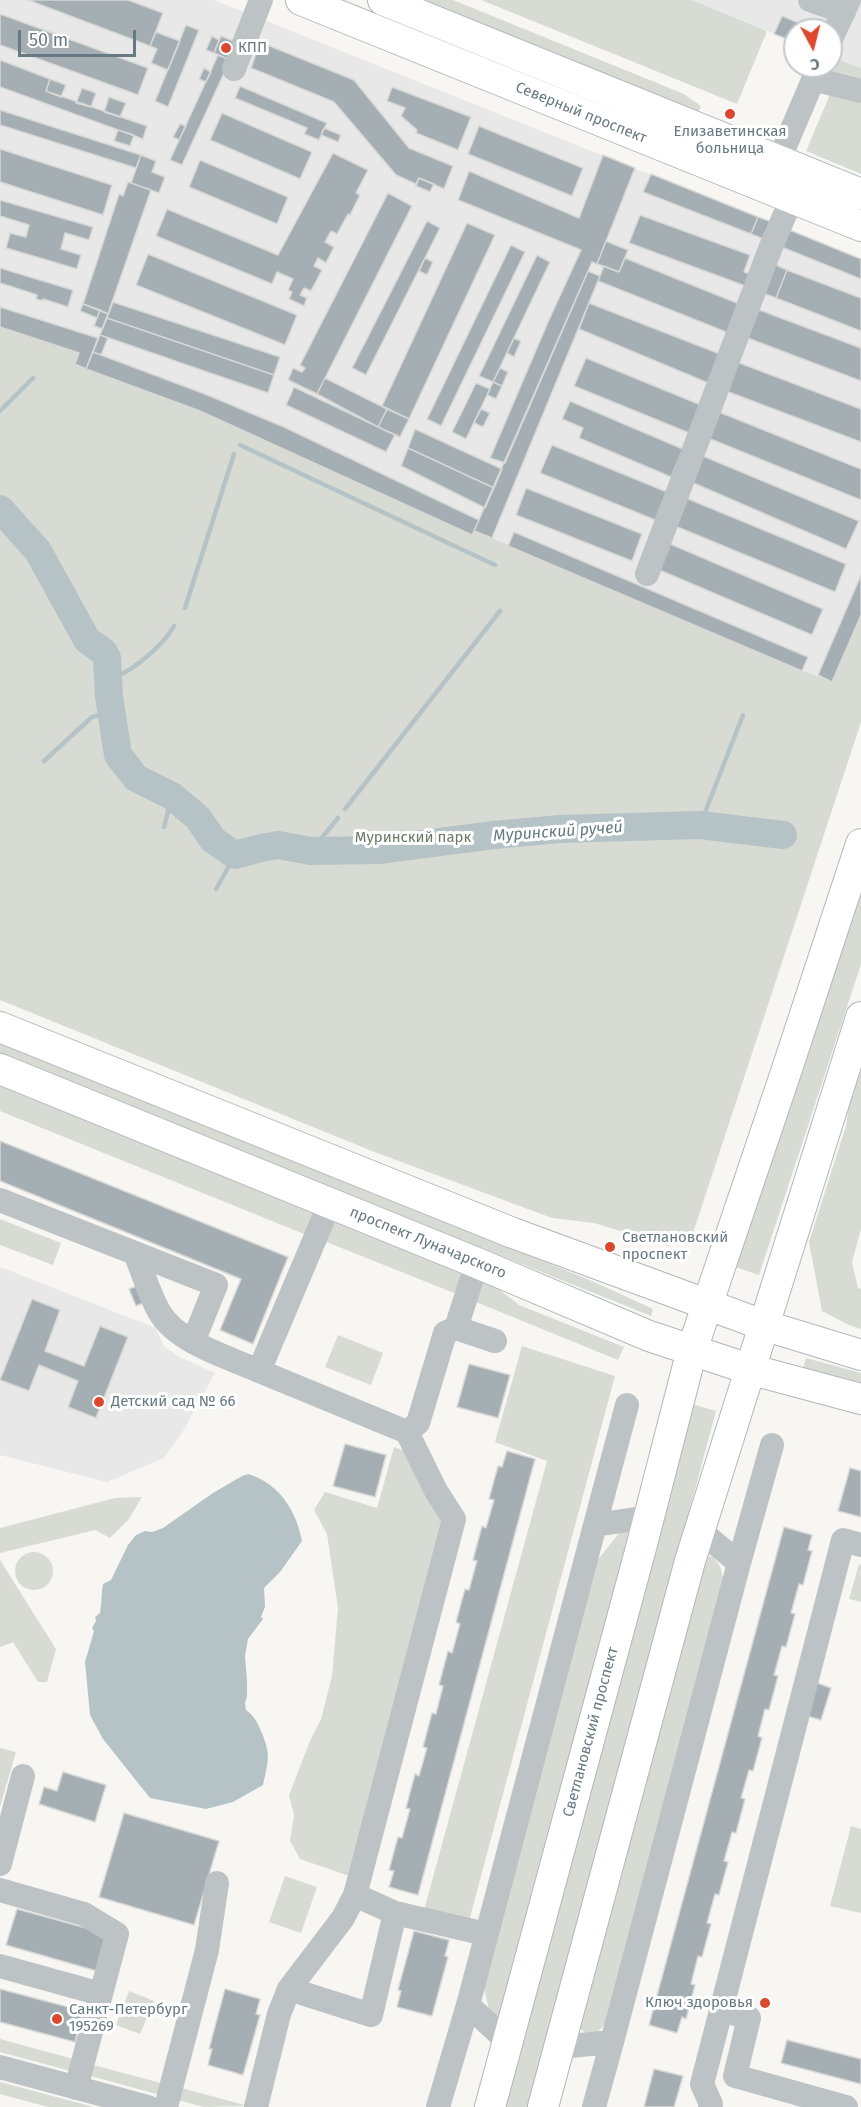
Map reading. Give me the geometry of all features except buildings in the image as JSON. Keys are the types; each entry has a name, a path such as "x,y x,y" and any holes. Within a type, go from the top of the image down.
{"main road":[{"name":"Северный проспект","path":"301,0 861,226"},
{"name":"Северный проспект","path":"383,0 861,194"},
{"name":"Светлановский проспект","path":"490,2107 692,1350 861,844"},
{"path":"543,2107 699,1530 861,1017"},
{"path":"0,1028 513,1233 763,1325 861,1354"},
{"name":"проспект Луначарского","path":"0,1070 477,1263 618,1323 749,1369 861,1399"}],"street":[{"path":"234,69 261,0"},
{"path":"810,0 847,6"},
{"path":"779,160 814,78"},
{"path":"828,78 861,91"},
{"path":"647,574 792,198"},
{"path":"0,1200 216,1285 193,1342"},
{"path":"259,1371 330,1203"},
{"path":"135,1253 160,1314 178,1333 259,1371 407,1432 436,1491 454,1519 355,1895 343,1918 289,1989 279,2014 256,2107"},
{"path":"456,1328 477,1263"},
{"path":"407,1432 418,1422 445,1333 456,1328 495,1341"},
{"path":"438,2107 468,2006 627,1405"},
{"path":"594,2107 772,1445"},
{"path":"595,1525 649,1517"},
{"path":"699,1530 740,1563"},
{"path":"721,2010 748,2018 730,2092 711,2105 702,2084 721,2010 843,1540 861,1545"},
{"path":"0,1864 23,1776"},
{"path":"166,2107 207,1950 217,1883"},
{"path":"0,1890 84,1914 117,1934 76,2088"},
{"path":"355,1895 395,1913 486,1934"},
{"path":"289,1989 370,2015 395,1913"},
{"path":"0,1966 101,1994"},
{"path":"468,2006 508,2042"},
{"path":"559,2048 612,2042"},
{"path":"0,2067 148,2107"},
{"path":"735,2076 846,2107"}],"shaded area":[{"path":"0,0 214,0 861,259 861,615 832,682 474,531 472,535 200,411 75,364 79,353 0,327"},
{"path":"692,0 861,0 861,68 843,61 843,18 783,18 783,37"},
{"name":"Детский сад № 66","path":"0,1267 156,1328 164,1347 215,1373 183,1431 164,1458 107,1482 0,1455"},
{"path":"249,1474 270,1485 285,1500 296,1519 302,1541 280,1572 264,1588 265,1607 261,1617 263,1619 248,1639 245,1656 246,1710 257,1723 267,1750 268,1762 263,1785 233,1802 206,1809 150,1798 103,1739 90,1715 85,1662 94,1631 92,1628 96,1621 95,1617 100,1613 103,1584 111,1580 128,1545 136,1535 163,1528 213,1493"}],"green space":[{"path":"419,0 453,0 684,94 701,106 698,113"},
{"path":"481,0 692,0 767,31 737,104"},
{"path":"843,61 861,68 861,84 837,78 843,78"},
{"path":"831,92 861,99 861,174 806,151"},
{"name":"Муринский парк","path":"0,327 79,353 75,364 200,411 472,535 474,531 772,652 805,672 832,681 861,615 861,722 692,1236 669,1246 594,1223 552,1218 372,1151 0,1000"},
{"path":"861,887 861,964 759,1275 735,1267"},
{"path":"0,1042 592,1281 653,1309 651,1316 0,1054"},
{"path":"861,1058 861,1229 852,1262 858,1288 861,1289 861,1329 822,1311 809,1242 846,1126 851,1089"},
{"path":"0,1086 314,1213 309,1236 0,1111"},
{"path":"0,1219 61,1243 53,1265 0,1245"},
{"path":"330,1219 465,1274 459,1295 319,1239"},
{"path":"477,1279 495,1286 519,1305 624,1347 618,1360 471,1300"},
{"path":"338,1335 383,1353 371,1385 325,1367"},
{"path":"522,1346 615,1376 469,1921 424,1910 547,1461 495,1442"},
{"path":"806,1358 861,1373 861,1384 803,1368"},
{"path":"692,1404 716,1411 530,2107 504,2107"},
{"path":"394,1447 405,1451 443,1520 352,1877 300,1859 290,1841 294,1815 289,1795 321,1719 332,1676 338,1608 327,1534 314,1510 325,1492 377,1508"},
{"path":"142,1497 128,1520 110,1538 95,1530 0,1553 0,1528 115,1498"},
{"path":"628,1530 630,1533 499,2016 496,2017 489,2010 483,1984 596,1562 620,1532"},
{"path":"34,1552 47,1558 53,1571 47,1584 34,1590 21,1584 15,1571 21,1558"},
{"path":"711,1556 720,1566 724,1588 608,2022 597,2032 585,2033 578,2026 706,1557"},
{"path":"0,1560 56,1649 47,1682 38,1682 13,1642 0,1647"},
{"path":"859,1564 861,1565 861,1602 849,1599"},
{"path":"0,1748 16,1752 0,1807"},
{"path":"851,1826 861,1829 861,1913 830,1906"},
{"path":"285,1876 317,1887 301,1933 269,1922"},
{"path":"129,1991 154,2001 140,2034 116,2025"},
{"path":"0,2039 81,2061 78,2073 0,2052"},
{"path":"90,2064 168,2085 164,2096 87,2075"},
{"path":"0,2082 94,2107 48,2107 0,2094"},
{"path":"178,2087 248,2106 204,2107 174,2099"}],"waterway":[{"path":"0,411 33,378"},
{"path":"240,445 495,565"},
{"path":"185,608 234,454"},
{"name":"Муринский ручей","path":"0,509 38,551 87,640 104,652 107,658 109,696 118,755 136,778 172,796 198,818 213,840 235,855 278,845 311,851 378,850 559,829 700,825 783,835"},
{"path":"345,809 500,611"},
{"path":"107,679 125,672 145,659 174,626"},
{"path":"44,761 92,717 111,712"},
{"path":"700,825 743,715"},
{"path":"164,827 172,796"},
{"path":"311,851 338,818"},
{"path":"216,889 235,855"}],"place":[{"name":"КПП","path":"226,48"},
{"name":"Елизаветинская больница","path":"730,114"},
{"name":"Светлановский проспект","path":"610,1247"},
{"name":"Детский сад № 66","path":"99,1402"},
{"name":"Ключ здоровья","path":"765,2003"},
{"name":"Санкт-Петербург 195269","path":"57,2019"}]}
